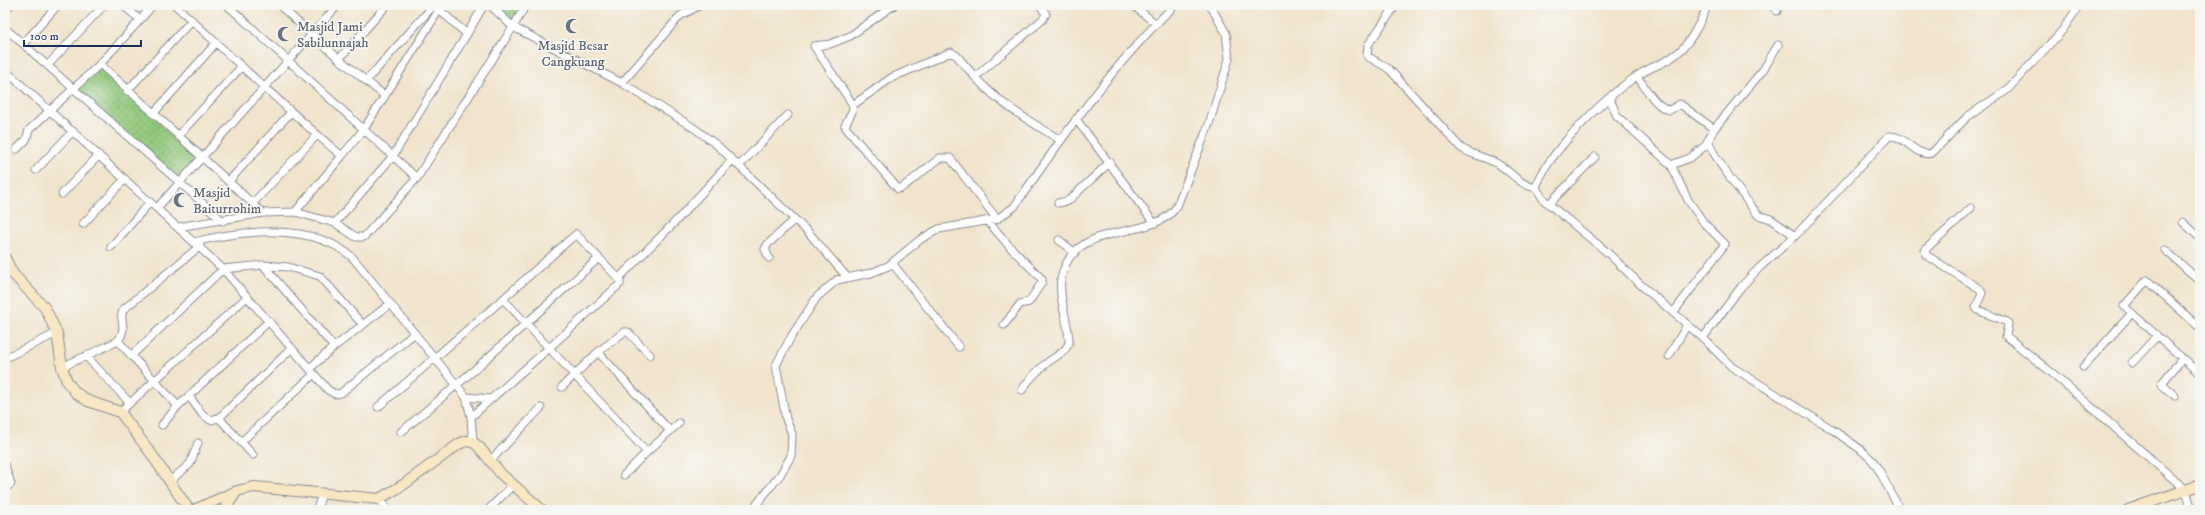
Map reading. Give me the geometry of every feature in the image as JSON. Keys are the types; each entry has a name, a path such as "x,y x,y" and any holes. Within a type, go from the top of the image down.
{"street":[{"path":"5,11 10,5"},
{"path":"23,44 58,5"},
{"path":"48,65 104,5"},
{"path":"123,5 140,20"},
{"path":"17,149 26,140 29,130 100,64 153,5"},
{"path":"175,5 242,66 263,88 342,156"},
{"path":"227,5 417,178"},
{"path":"279,5 339,59 385,96"},
{"path":"287,12 293,5"},
{"path":"157,208 338,5"},
{"path":"339,59 387,5"},
{"path":"335,224 394,156 484,5"},
{"path":"490,5 513,27 622,83 694,128 739,166 794,220 847,277"},
{"path":"622,83 680,16 700,5"},
{"path":"894,5 850,36 830,44 814,46 814,49 853,105 852,112 845,125 846,128 894,187 900,189 940,158 946,156 955,163 997,219"},
{"path":"975,76 1043,19 1046,14 1040,5"},
{"path":"1133,5 1156,24"},
{"path":"752,510 788,464 792,450 792,434 786,419 776,365 791,337 817,297 837,280 870,273 892,263 920,239 939,229 997,219 1014,207 1076,119 1156,24 1175,5"},
{"path":"1022,390 1029,379 1048,362 1063,352 1069,343 1061,290 1064,271 1075,253 1098,237 1154,223 1173,213 1177,206 1209,124 1229,59 1226,33 1210,5"},
{"path":"1396,5 1368,45 1367,56 1389,69 1461,148 1471,154 1496,163 1526,186 1536,188"},
{"path":"1708,5 1700,21 1680,51 1637,76 1591,114 1568,139 1541,176 1536,188 1538,193 1550,204 1608,253 1641,285 1703,338 1732,367 1830,428 1860,449 1873,461 1900,510"},
{"path":"1703,338 1741,287 1758,268 1795,236 1889,136 1894,136 1901,139 1922,153 1932,153 1967,117 2007,90 2061,32 2080,5"},
{"path":"366,81 435,7"},
{"path":"435,7 467,34"},
{"path":"295,212 364,129 385,96 435,7"},
{"path":"179,228 263,213 295,212 335,224 356,237 364,237 417,178 513,27 522,7"},
{"path":"127,91 192,20"},
{"path":"5,28 222,221"},
{"path":"153,114 216,43"},
{"path":"1670,165 1690,158 1704,146 1709,140 1714,129 1763,70 1778,45"},
{"path":"853,105 891,78 951,52 957,56 1010,110 1024,116 1060,140"},
{"path":"100,64 127,91 254,203 263,213"},
{"path":"178,136 242,66"},
{"path":"5,70 50,109 223,269 328,390 335,394 341,393 415,333"},
{"path":"1637,76 1648,91 1664,108 1670,110 1680,104 1714,129"},
{"path":"1610,99 1617,116 1670,165 1688,200 1704,223 1725,244 1673,313"},
{"path":"229,181 291,112"},
{"path":"739,166 788,115"},
{"path":"1076,119 1110,162 1154,223"},
{"path":"36,170 73,131"},
{"path":"254,203 317,135"},
{"path":"1709,140 1708,145 1740,194 1752,206 1758,215 1771,219 1795,236"},
{"path":"62,194 99,155"},
{"path":"1550,204 1595,156"},
{"path":"619,278 677,220 732,160"},
{"path":"1058,203 1068,201 1110,162"},
{"path":"83,224 125,179"},
{"path":"111,247 150,202"},
{"path":"1971,208 1927,248 1925,251 1926,255 1980,289 1982,293 1976,307 1978,310 2007,322 2006,336 2057,377 2186,490 2192,510"},
{"path":"769,258 765,249 768,244 794,220"},
{"path":"988,220 1010,247 1042,279 1042,282 1029,302 1020,304 1004,325"},
{"path":"2183,222 2200,238"},
{"path":"62,367 118,341 124,332 122,313 124,309 194,242 238,233 287,232 329,241 353,258 466,397 471,417 473,442"},
{"path":"378,407 435,359 573,235 578,235 598,258 619,278 621,282 620,284 471,417"},
{"path":"1059,240 1075,253"},
{"path":"2165,250 2199,278"},
{"path":"5,258 13,274 45,308 57,333 62,367 67,382 82,397 120,412 189,510"},
{"path":"401,432 598,258"},
{"path":"892,263 959,347"},
{"path":"263,265 334,347"},
{"path":"131,356 223,269 263,265 288,267 320,276 363,325"},
{"path":"2200,328 2147,280 2124,306 2200,374"},
{"path":"120,412 247,297"},
{"path":"503,299 647,452"},
{"path":"241,442 334,347 390,304"},
{"path":"2083,367 2132,313"},
{"path":"162,425 178,406 269,321"},
{"path":"1669,356 1687,325"},
{"path":"562,387 598,352 626,331 650,355"},
{"path":"5,358 57,333"},
{"path":"2132,363 2157,336"},
{"path":"118,341 178,406"},
{"path":"189,396 202,414 210,420 219,418 292,348"},
{"path":"598,352 670,431"},
{"path":"86,356 130,403"},
{"path":"2175,396 2161,384 2182,358"},
{"path":"466,397 491,399"},
{"path":"490,462 541,408"},
{"path":"219,418 253,455"},
{"path":"624,474 679,423"},
{"path":"194,510 238,491 259,487 380,499 403,485 459,444 464,442 473,442 479,447 490,462 542,510"},
{"path":"170,481 190,464 198,443"},
{"path":"5,466 11,484 5,488"},
{"path":"488,510 514,485"},
{"path":"2128,510 2200,485"},
{"path":"224,510 238,491"},
{"path":"317,510 322,493"},
{"path":"380,499 388,510"}],"green space":[{"path":"497,5 519,5 523,10 516,22"},
{"path":"100,64 204,159 181,184 75,88"}],"place":[{"name":"Masjid Besar Cangkuang","path":"573,26"},
{"name":"Masjid Jami Sabilunnajah","path":"285,34"},
{"name":"Masjid Baiturrohim","path":"181,200"}]}
